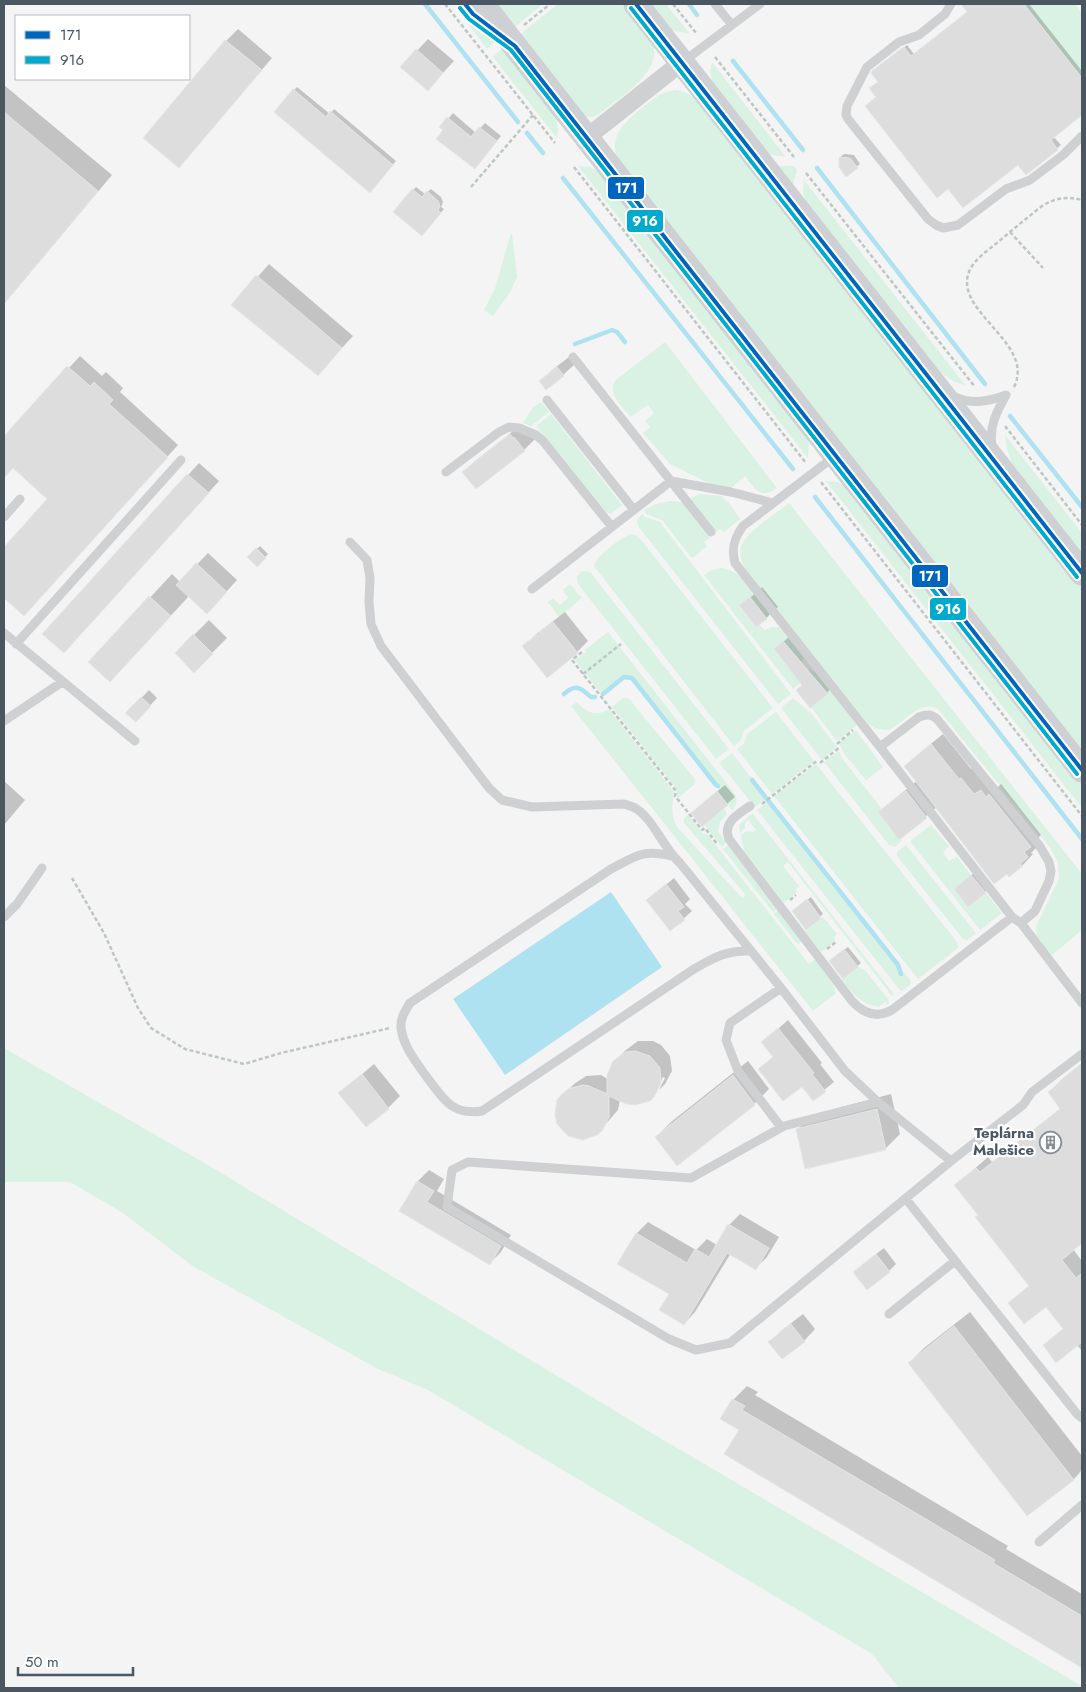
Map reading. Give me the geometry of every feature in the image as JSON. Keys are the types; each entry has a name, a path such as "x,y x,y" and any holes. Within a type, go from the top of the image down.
{"street":[{"path":"482,4 519,36 586,138 1082,770"},
{"path":"636,4 1082,573"},
{"path":"586,138 682,62"}],"lane":[{"path":"465,4 473,14 519,36"},
{"path":"716,4 732,25"},
{"path":"682,62 760,4"},
{"path":"952,4 945,14 919,35 899,42 867,67 846,110 848,119 928,219 943,228 958,225 1006,189 1030,180 1063,155 1082,136"},
{"path":"573,357 711,532"},
{"path":"929,378 945,392 962,401 982,402 1006,395"},
{"path":"1003,472 992,447 991,436 994,417 1006,395"},
{"path":"547,400 634,510"},
{"path":"446,472 499,432 509,427 527,430 543,441 612,527"},
{"path":"836,456 747,522 738,532 733,546 735,563 1012,917 1021,924 1082,1004"},
{"path":"16,644 182,460"},
{"path":"532,590 671,482 731,492 773,503"},
{"path":"4,518 20,499"},
{"path":"350,542 367,560 370,578 368,602 371,624 381,646 489,788 502,800 532,807 624,804 634,807 644,816 672,856 680,863 781,988 845,1071 878,1102 951,1161"},
{"path":"4,634 136,741"},
{"path":"4,721 62,682"},
{"path":"880,747 919,717 926,714 932,715 938,719 1040,845 1049,862 1049,881 1036,911 1021,924"},
{"path":"750,806 729,824 727,828 730,839 858,1008 866,1012 876,1015 892,1010 1012,917"},
{"path":"672,856 656,852 639,854 611,869 410,1003 403,1014 402,1036 407,1048 442,1098 456,1108 473,1113 482,1111 694,969 724,953 751,951"},
{"path":"4,917 17,904 42,868"},
{"path":"781,988 730,1023 726,1040 738,1071 781,1127"},
{"path":"878,1102 781,1127 691,1178 468,1162 452,1170 448,1207 669,1339 696,1350 730,1344 951,1161 1023,1105 1032,1092 1082,1054"},
{"path":"906,1199 1082,1418"},
{"path":"889,1314 955,1261"},
{"path":"1039,1542 1082,1505"}],"path":[{"path":"445,4 555,143"},
{"path":"519,36 550,4"},
{"path":"673,4 696,33"},
{"path":"715,57 794,157"},
{"path":"471,187 533,115"},
{"path":"574,167 807,463"},
{"path":"806,172 975,387"},
{"path":"1006,395 1017,381 1018,366 1015,358 971,299 968,292 969,271 978,259 1051,200 1072,197 1082,200"},
{"path":"1010,232 1043,268"},
{"path":"1005,426 1082,524"},
{"path":"821,482 1082,816"},
{"path":"583,674 621,644"},
{"path":"582,652 572,660 676,791 675,796 702,830 705,828 717,844"},
{"path":"837,744 862,724"},
{"path":"761,805 840,747"},
{"path":"72,878 104,933 138,1008 151,1028 185,1049 244,1064 282,1053 401,1026"},
{"path":"818,956 836,942"}],"green space":[{"path":"493,4 543,4 512,29"},
{"path":"558,4 625,4 651,38 654,50 653,61 647,72 629,91 593,117 586,117 518,36"},
{"path":"648,4 666,4 690,34 671,30"},
{"path":"1024,4 1075,4 1082,13 1082,78"},
{"path":"470,17 498,40 487,49 466,21"},
{"path":"504,47 556,116 557,138 493,57"},
{"path":"712,62 786,157 768,154 712,81 710,71"},
{"path":"677,90 687,93 700,101 1082,587 1082,755 616,159 616,139 619,131 629,119 658,96"},
{"path":"578,166 590,167 601,173 807,436 809,444 808,458"},
{"path":"778,166 794,166 797,170 793,185"},
{"path":"804,180 966,386 953,381 940,372 806,204 803,192"},
{"path":"511,233 517,277 509,294 493,316 484,310 495,288"},
{"path":"665,342 777,488 767,493 762,493 755,489 745,476 731,488 708,483 670,464 643,433 650,427 645,421 654,413 648,405 631,417 616,399 613,389 617,379"},
{"path":"541,402 549,412 531,426 523,423 533,407"},
{"path":"551,414 622,505 611,514 606,512 536,426"},
{"path":"1005,435 1082,533 1082,557 1012,463"},
{"path":"826,481 838,482 853,492 1082,784 1082,808"},
{"path":"700,494 721,496 728,501 740,519 724,532 720,529 715,533 689,499"},
{"path":"670,501 682,502 710,538 704,542 707,546 693,558 662,520 646,514 644,510 656,504"},
{"path":"789,503 1082,874 1082,930 1052,955 1037,937 1036,933 1037,924 1059,879 1058,863 1051,849 938,709 925,707 918,709 889,730 876,729 868,724 745,568 740,553 744,541 755,529"},
{"path":"642,514 645,517 660,522 791,694 778,704 638,526 637,520"},
{"path":"632,534 642,541 773,708 744,731 741,740 734,746 594,566 599,557 610,547"},
{"path":"721,568 729,570 742,579 754,591 769,612 767,619 750,597 740,606 756,627 760,625 765,630 771,627 779,627 803,655 801,663 783,641 774,649 791,671 794,668 811,670 816,673 857,725 837,741 811,707 827,694 813,676 808,680 806,678 793,689 704,575"},
{"path":"582,571 591,573 729,749 716,759 578,584 577,576"},
{"path":"570,584 582,598 559,617 548,602 553,598 560,605 568,598 563,590"},
{"path":"608,632 735,794 736,803 732,810 717,791 719,789 631,676 624,675 601,693 575,660"},
{"path":"623,698 630,700 695,779 694,785 678,798 677,790 612,707"},
{"path":"793,698 811,713 837,747 822,760 781,708"},
{"path":"577,702 584,709 592,713 600,713 609,709 674,792 673,815 678,828 744,898 744,893 684,823 684,818 688,815 702,833 707,834 809,964 816,959 831,980 836,993 813,1011 571,706"},
{"path":"776,712 814,761 772,794 737,749 744,744 747,734"},
{"path":"856,730 883,767 866,780 845,755 839,743"},
{"path":"839,750 841,757 882,809 878,813 899,840 901,839 902,841 895,847 889,845 824,762"},
{"path":"732,753 767,798 755,807 719,763"},
{"path":"816,764 957,942 958,948 918,979 774,796"},
{"path":"769,801 911,981 910,985 902,991 757,810"},
{"path":"724,809 727,814 720,822 718,831 726,843 722,847 704,825"},
{"path":"753,814 894,994 892,996 788,862 783,866 799,886 796,893 784,903 744,851 741,835 747,831 753,832 756,830 748,820 745,823 745,828 740,833 739,825"},
{"path":"931,825 949,846 943,853 949,861 957,857 971,875 954,889 968,907 986,893 1002,913 980,930 910,841"},
{"path":"728,845 777,909 773,912 723,849"},
{"path":"906,845 976,933 967,940 963,939 897,856 897,852"},
{"path":"778,910 802,941 798,945 774,914"},
{"path":"823,917 837,934 834,942 821,952 805,931"},
{"path":"858,967 865,970 888,999 889,1003 887,1005 885,1002 879,1007 862,1001 842,980"},
{"path":"4,1048 213,1168 655,1435 1082,1686 1082,1688 899,1688 872,1654 428,1390 378,1369 194,1267 123,1213 70,1182 4,1182"}],"water":[{"path":"611,892 662,967 505,1075 453,999"}],"building":[{"path":"961,4 1024,4 1082,78 1082,115 1051,140 1058,150 1026,175 1018,165 963,208 948,189 937,198 865,106 876,97 869,88 878,82 871,73 872,71 904,47 911,56 967,12"},
{"path":"225,40 262,70 179,168 143,138"},
{"path":"416,49 443,73 428,91 400,67"},
{"path":"293,89 326,117 330,111 393,165 370,193 274,112"},
{"path":"4,112 98,191 4,303"},
{"path":"447,117 471,137 479,127 497,141 475,169 436,139 443,130 439,127"},
{"path":"839,157 850,158 858,168 846,177 839,167"},
{"path":"412,189 422,197 427,191 438,201 440,206 438,210 441,213 422,236 393,212"},
{"path":"256,275 342,348 318,376 231,305"},
{"path":"67,366 90,386 94,382 113,400 109,404 168,457 24,616 4,598 4,547 47,499 13,468 4,478 4,436"},
{"path":"557,367 564,376 546,390 539,381"},
{"path":"510,434 525,451 476,489 462,472"},
{"path":"187,474 209,493 64,653 42,634"},
{"path":"256,548 266,558 257,567 247,557"},
{"path":"196,563 227,592 207,614 176,585"},
{"path":"149,596 171,616 110,682 88,662"},
{"path":"750,597 767,619 756,627 739,605"},
{"path":"553,622 578,653 547,678 522,646"},
{"path":"193,634 213,654 194,673 175,653"},
{"path":"783,641 828,694 810,708 796,690 802,685 774,649"},
{"path":"141,697 151,706 136,722 125,713"},
{"path":"931,744 959,779 961,778 974,794 981,790 986,797 989,794 1031,847 1024,852 1028,857 1020,864 1023,866 1009,877 1007,874 994,884 904,766"},
{"path":"717,791 728,805 702,827 691,813"},
{"path":"906,791 927,818 899,840 878,812"},
{"path":"971,875 986,893 968,907 954,889"},
{"path":"666,884 684,907 678,911 685,920 670,931 646,900"},
{"path":"807,899 821,918 806,930 792,911"},
{"path":"844,949 858,967 843,979 829,961"},
{"path":"778,1028 814,1073 812,1074 826,1092 813,1101 802,1087 783,1101 758,1069 773,1057 761,1042"},
{"path":"635,1051 650,1056 660,1068 661,1083 654,1097 650,1101 635,1105 626,1104 609,1096 609,1117 602,1131 583,1140 568,1136 557,1124 555,1115 557,1100 568,1089 583,1085 607,1094 607,1075 613,1061 626,1052"},
{"path":"1082,1064 1082,1243 1062,1260 1076,1278 1082,1273 1082,1342 1056,1363 1043,1345 1063,1329 1046,1307 1024,1324 1008,1303 1029,1286 975,1217 978,1215 954,1185 976,1168 980,1172 1060,1109 1048,1092"},
{"path":"362,1074 389,1109 366,1127 338,1093"},
{"path":"733,1075 755,1105 677,1166 655,1137"},
{"path":"877,1109 886,1150 805,1169 796,1129"},
{"path":"417,1181 434,1191 427,1202 501,1246 490,1265 399,1211"},
{"path":"728,1224 769,1248 756,1270 727,1253 684,1325 659,1310 669,1294 617,1264 636,1233 687,1263 695,1249 709,1257"},
{"path":"876,1254 890,1272 867,1290 853,1272"},
{"path":"791,1324 805,1342 782,1359 768,1342"},
{"path":"954,1326 1074,1480 1027,1516 908,1363"},
{"path":"732,1399 745,1406 742,1410 995,1560 993,1563 1082,1616 1082,1668 724,1454 739,1430 720,1419"}],"waterway":[{"path":"425,4 518,122"},
{"path":"689,4 697,15"},
{"path":"733,61 803,150"},
{"path":"527,133 543,153"},
{"path":"817,168 985,384"},
{"path":"563,178 793,469"},
{"path":"575,344 612,330 617,332 625,342"},
{"path":"1010,416 1082,507"},
{"path":"815,497 1082,839"},
{"path":"603,694 624,677 632,678 718,786"},
{"path":"564,694 578,688 591,697 595,697"},
{"path":"752,780 898,965 901,974"}],"transit line":[{"name":"171","path":"465,4 473,14 515,46 1082,770"},
{"name":"171","path":"636,4 1082,573"},
{"name":"916","path":"460,8 469,19 511,50 1077,774"},
{"name":"916","path":"631,8 1077,577"}],"place":[{"name":"Teplárna Malešice","path":"1050,1142"}]}
